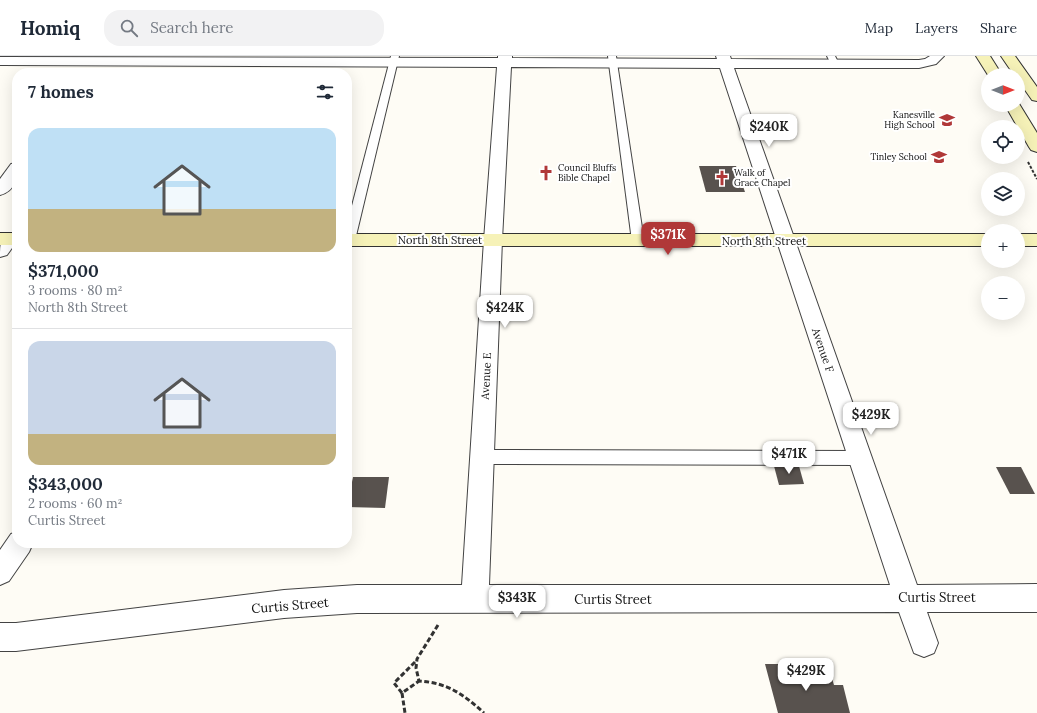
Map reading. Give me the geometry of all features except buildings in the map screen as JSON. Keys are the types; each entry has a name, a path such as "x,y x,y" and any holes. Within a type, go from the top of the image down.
{"main road":[{"path":"983,56 991,68"},
{"path":"1008,56 1037,97"},
{"path":"1017,112 1037,147"},
{"name":"North 8th Street","path":"352,240 981,240"},
{"path":"1025,240 1037,240"}],"street":[{"path":"0,61 101,59 282,64 394,59 833,60 919,64 930,62 936,58"},
{"path":"94,68 101,59"},
{"name":"Avenue E","path":"463,600 482,457 504,59"},
{"name":"Avenue F","path":"725,60 785,241 924,643"},
{"path":"0,190 12,174"},
{"path":"0,572 17,548"},
{"name":"Curtis Street","path":"0,637 16,637 284,604 357,599 1037,598"}],"lane":[{"path":"352,224 394,59"},
{"path":"613,60 638,241"},
{"path":"482,457 860,458"}],"path":[{"path":"404,713 402,693 394,683 415,662 463,600"},
{"path":"415,662 416,674 419,681"},
{"path":"402,693 419,681 435,681 466,696 484,713"}],"place":[{"name":"Kanesville High School","path":"947,120"},
{"name":"Tinley School","path":"939,157"},
{"name":"Council Bluffs Bible Chapel","path":"546,173"},
{"name":"Walk of Grace Chapel","path":"722,178"}]}
